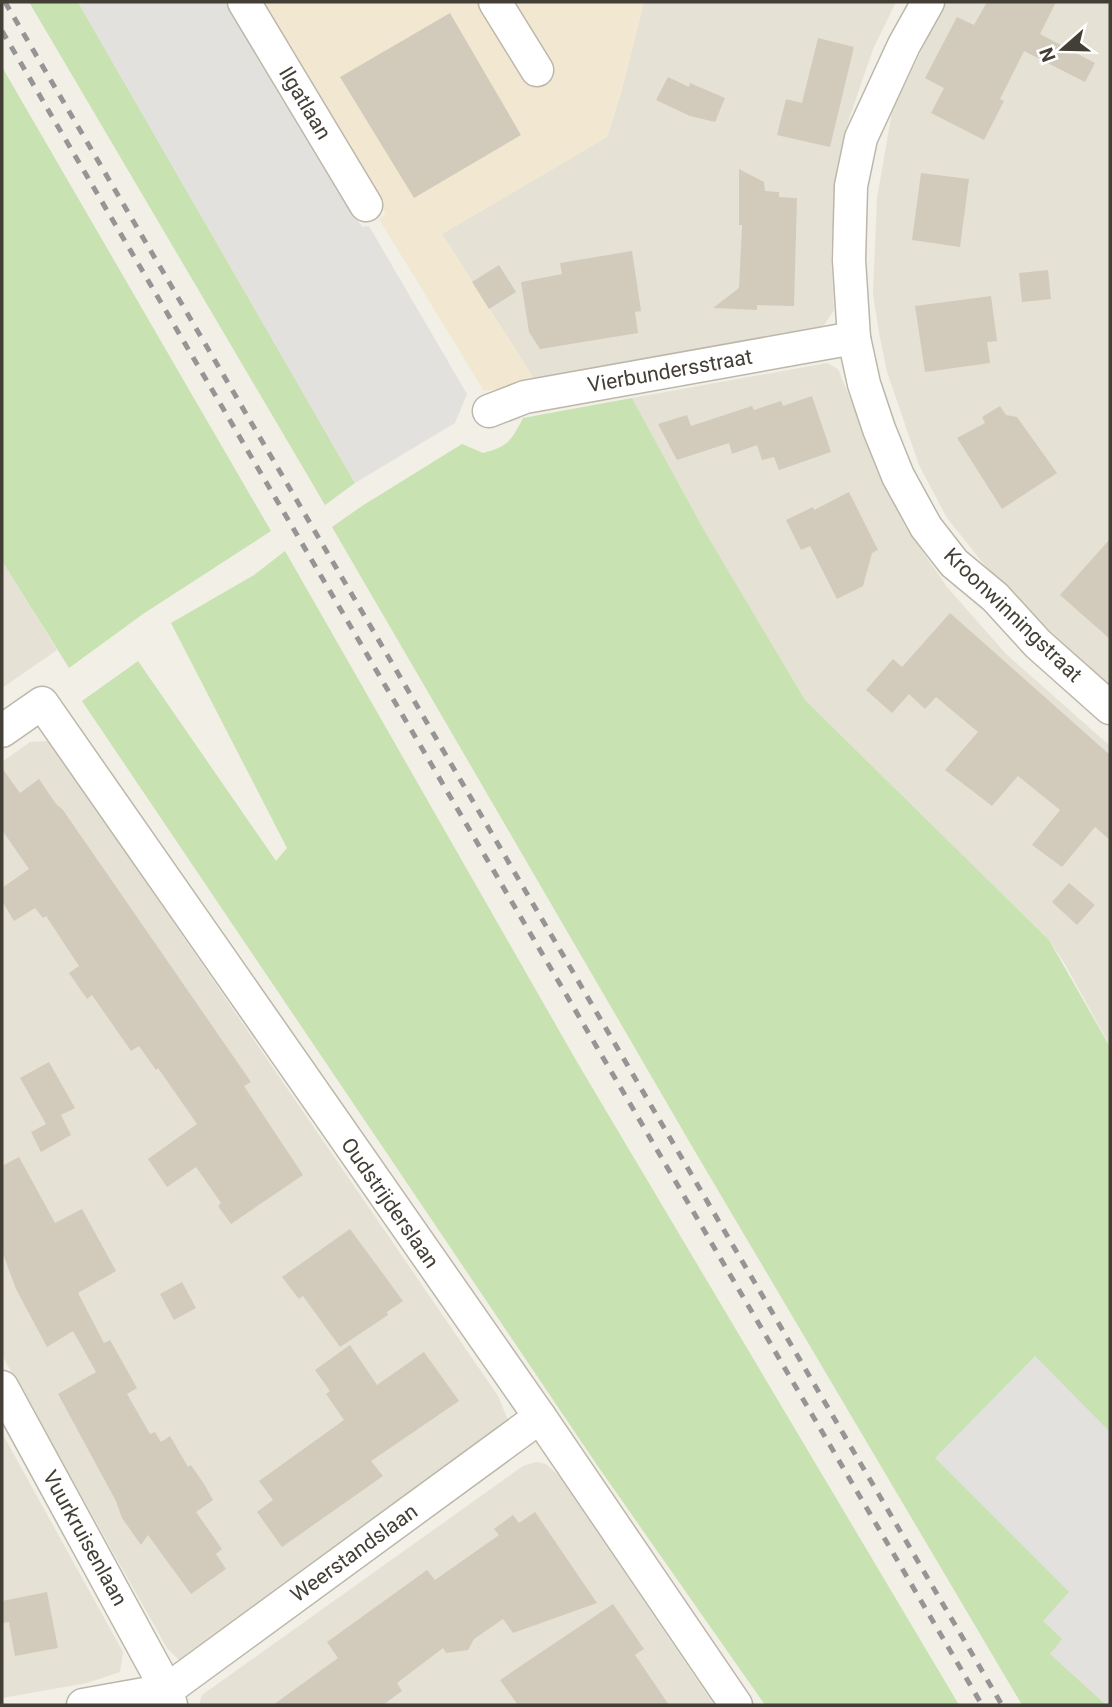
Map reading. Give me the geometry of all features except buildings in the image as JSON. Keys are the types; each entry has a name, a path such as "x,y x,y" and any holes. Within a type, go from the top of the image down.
{"street":[{"name":"Ilgatlaan","path":"244,2 366,205"},
{"path":"495,2 537,70"},
{"name":"Kroonwinningstraat","path":"928,2 904,45 861,138 851,186 849,260 854,338 864,384 898,476 926,527 954,563 995,597 1038,643 1110,708"},
{"name":"Vierbundersstraat","path":"489,411 525,397 854,338"},
{"name":"Oudstrijderslaan","path":"2,731 42,703 540,1417 736,1705"},
{"name":"Vuurkruisenlaan","path":"2,1387 169,1698"},
{"name":"Weerstandslaan","path":"169,1698 540,1417"},
{"path":"83,1705 169,1698"}],"shaded area":[{"path":"78,2 227,2 362,227 369,226 467,394 455,423 355,483"},
{"path":"260,2 477,2 529,83 511,2 644,2 607,137 442,234 536,382 484,391 379,219 386,214"},
{"path":"644,2 896,2 873,49 842,145 837,173 831,254 834,310 816,332 536,382 442,234 607,137"},
{"path":"945,2 1110,2 1110,688 987,568 947,518 919,465 887,372 873,294 877,198 892,112"},
{"path":"827,363 838,369 885,485 906,528 947,587 1006,654 1110,746 1110,1046 1049,940 805,700 704,530 632,398"},
{"path":"2,561 57,650 2,688"},
{"path":"49,741 498,1396 508,1420 507,1430 182,1663 167,1648 2,1355 2,762 30,742"},
{"path":"1035,1356 1110,1432 1110,1699 1106,1705 1050,1654 1062,1639 1043,1621 1069,1592 935,1458"},
{"path":"2,1433 123,1652 120,1672 87,1683 2,1698"},
{"path":"536,1462 546,1464 559,1476 714,1705 199,1705 202,1695 523,1466"}],"green space":[{"path":"29,2 78,2 355,483 325,505"},
{"path":"2,67 271,531 143,614 69,668 2,561"},
{"path":"632,398 704,530 805,700 1049,940 1110,1047 1110,1705 1022,1705 693,1148 332,527 462,444 483,453 508,442 523,418"},
{"path":"285,551 577,1062 959,1705 765,1705 597,1465 82,701 138,661 276,861 287,848 171,623 254,575"}],"railway":[{"path":"5,2 1002,1705"},
{"path":"2,31 982,1705"}]}
